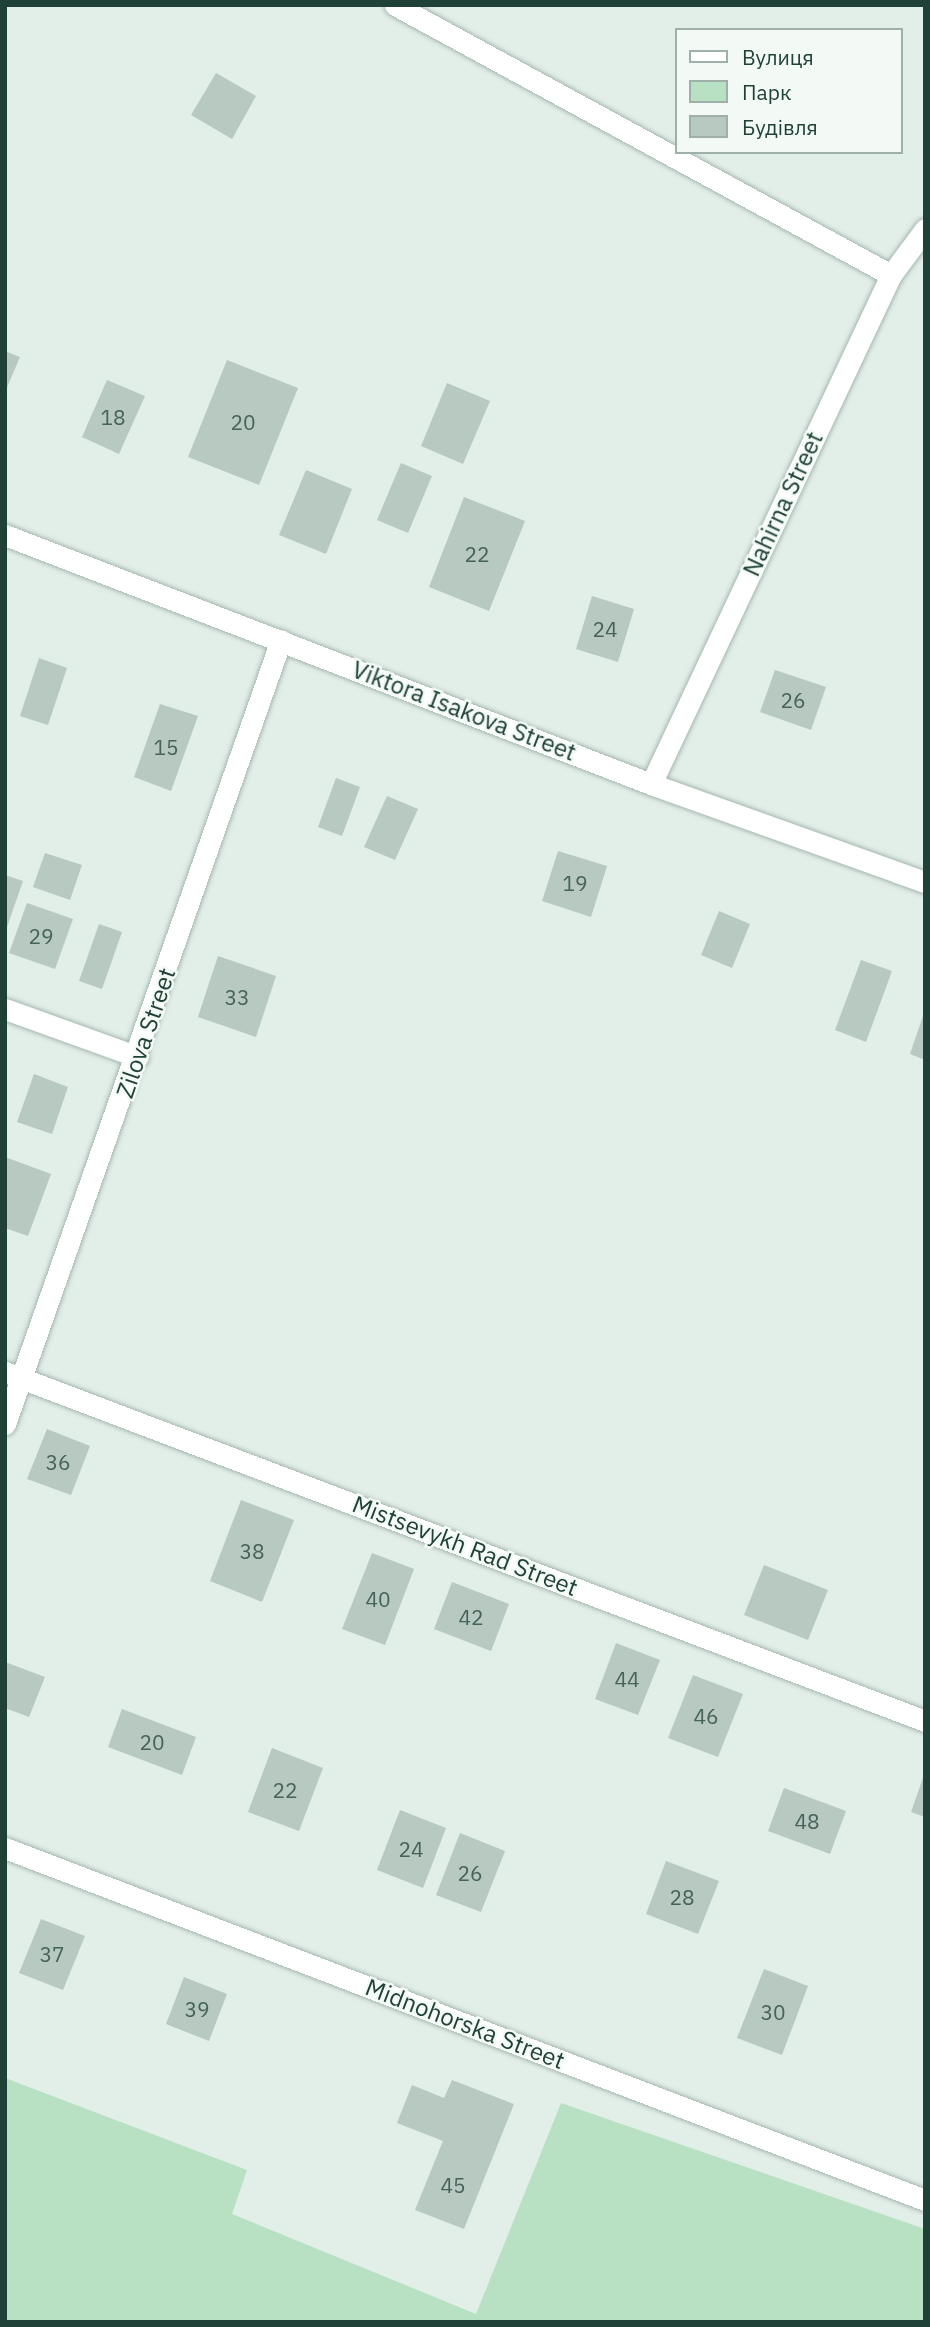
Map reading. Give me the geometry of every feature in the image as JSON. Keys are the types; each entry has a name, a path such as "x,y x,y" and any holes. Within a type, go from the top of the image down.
{"street":[{"path":"395,5 891,275"},
{"name":"Nahirna Street","path":"651,784 891,275 925,229"},
{"name":"Viktora Isakova Street","path":"5,535 651,784 925,882"},
{"name":"Zilova Street","path":"5,1424 14,1375 138,1057 281,640"},
{"path":"5,1009 138,1057"},
{"name":"Mistsevykh Rad Street","path":"14,1375 925,1721"},
{"name":"Midnohorska Street","path":"5,1848 925,2200"}],"green space":[{"path":"5,2078 247,2170 232,2214 476,2314 561,2103 925,2229 925,2322 5,2322"}],"building":[{"path":"216,73 256,96 232,139 191,115"},
{"path":"5,351 20,357 5,392"},
{"path":"227,360 298,388 259,485 188,457"},
{"path":"107,380 145,396 119,454 82,437"},
{"path":"447,383 490,401 463,464 421,446"},
{"path":"401,463 432,476 408,533 377,520"},
{"path":"306,470 352,489 326,554 279,535"},
{"path":"464,497 525,521 489,611 429,587"},
{"path":"592,596 634,609 618,662 576,649"},
{"path":"39,658 67,668 48,725 20,716"},
{"path":"775,670 826,687 811,730 760,712"},
{"path":"160,704 198,716 171,791 134,777"},
{"path":"336,778 360,787 342,836 318,827"},
{"path":"387,796 418,809 395,860 364,847"},
{"path":"558,851 607,866 591,917 542,901"},
{"path":"45,853 82,865 70,900 33,887"},
{"path":"5,875 23,881 6,930 5,930"},
{"path":"27,903 73,919 55,969 9,953"},
{"path":"719,911 750,924 732,968 701,955"},
{"path":"99,924 122,932 102,989 79,981"},
{"path":"218,956 276,976 256,1037 198,1017"},
{"path":"861,960 892,971 866,1042 835,1030"},
{"path":"925,1013 925,1060 910,1054"},
{"path":"34,1074 68,1087 52,1134 17,1122"},
{"path":"5,1157 51,1174 28,1236 5,1228"},
{"path":"47,1429 90,1446 71,1495 27,1479"},
{"path":"241,1500 294,1520 262,1602 210,1581"},
{"path":"372,1553 414,1569 385,1645 342,1629"},
{"path":"764,1565 828,1590 808,1640 744,1615"},
{"path":"452,1582 509,1604 491,1651 434,1629"},
{"path":"616,1643 660,1660 638,1715 595,1699"},
{"path":"5,1662 45,1677 29,1717 5,1708"},
{"path":"693,1675 743,1694 718,1757 668,1738"},
{"path":"122,1709 196,1737 182,1775 108,1747"},
{"path":"272,1748 323,1768 299,1831 248,1812"},
{"path":"925,1775 925,1817 911,1812"},
{"path":"784,1788 846,1811 830,1854 768,1831"},
{"path":"400,1810 446,1828 423,1888 377,1870"},
{"path":"460,1833 505,1851 481,1912 436,1895"},
{"path":"666,1861 719,1881 698,1934 646,1914"},
{"path":"41,1919 85,1936 63,1990 19,1973"},
{"path":"764,1969 808,1986 782,2055 737,2038"},
{"path":"184,1977 227,1994 209,2041 166,2024"},
{"path":"452,2080 514,2104 464,2229 415,2210 443,2141 397,2123 412,2085 444,2098"}]}
